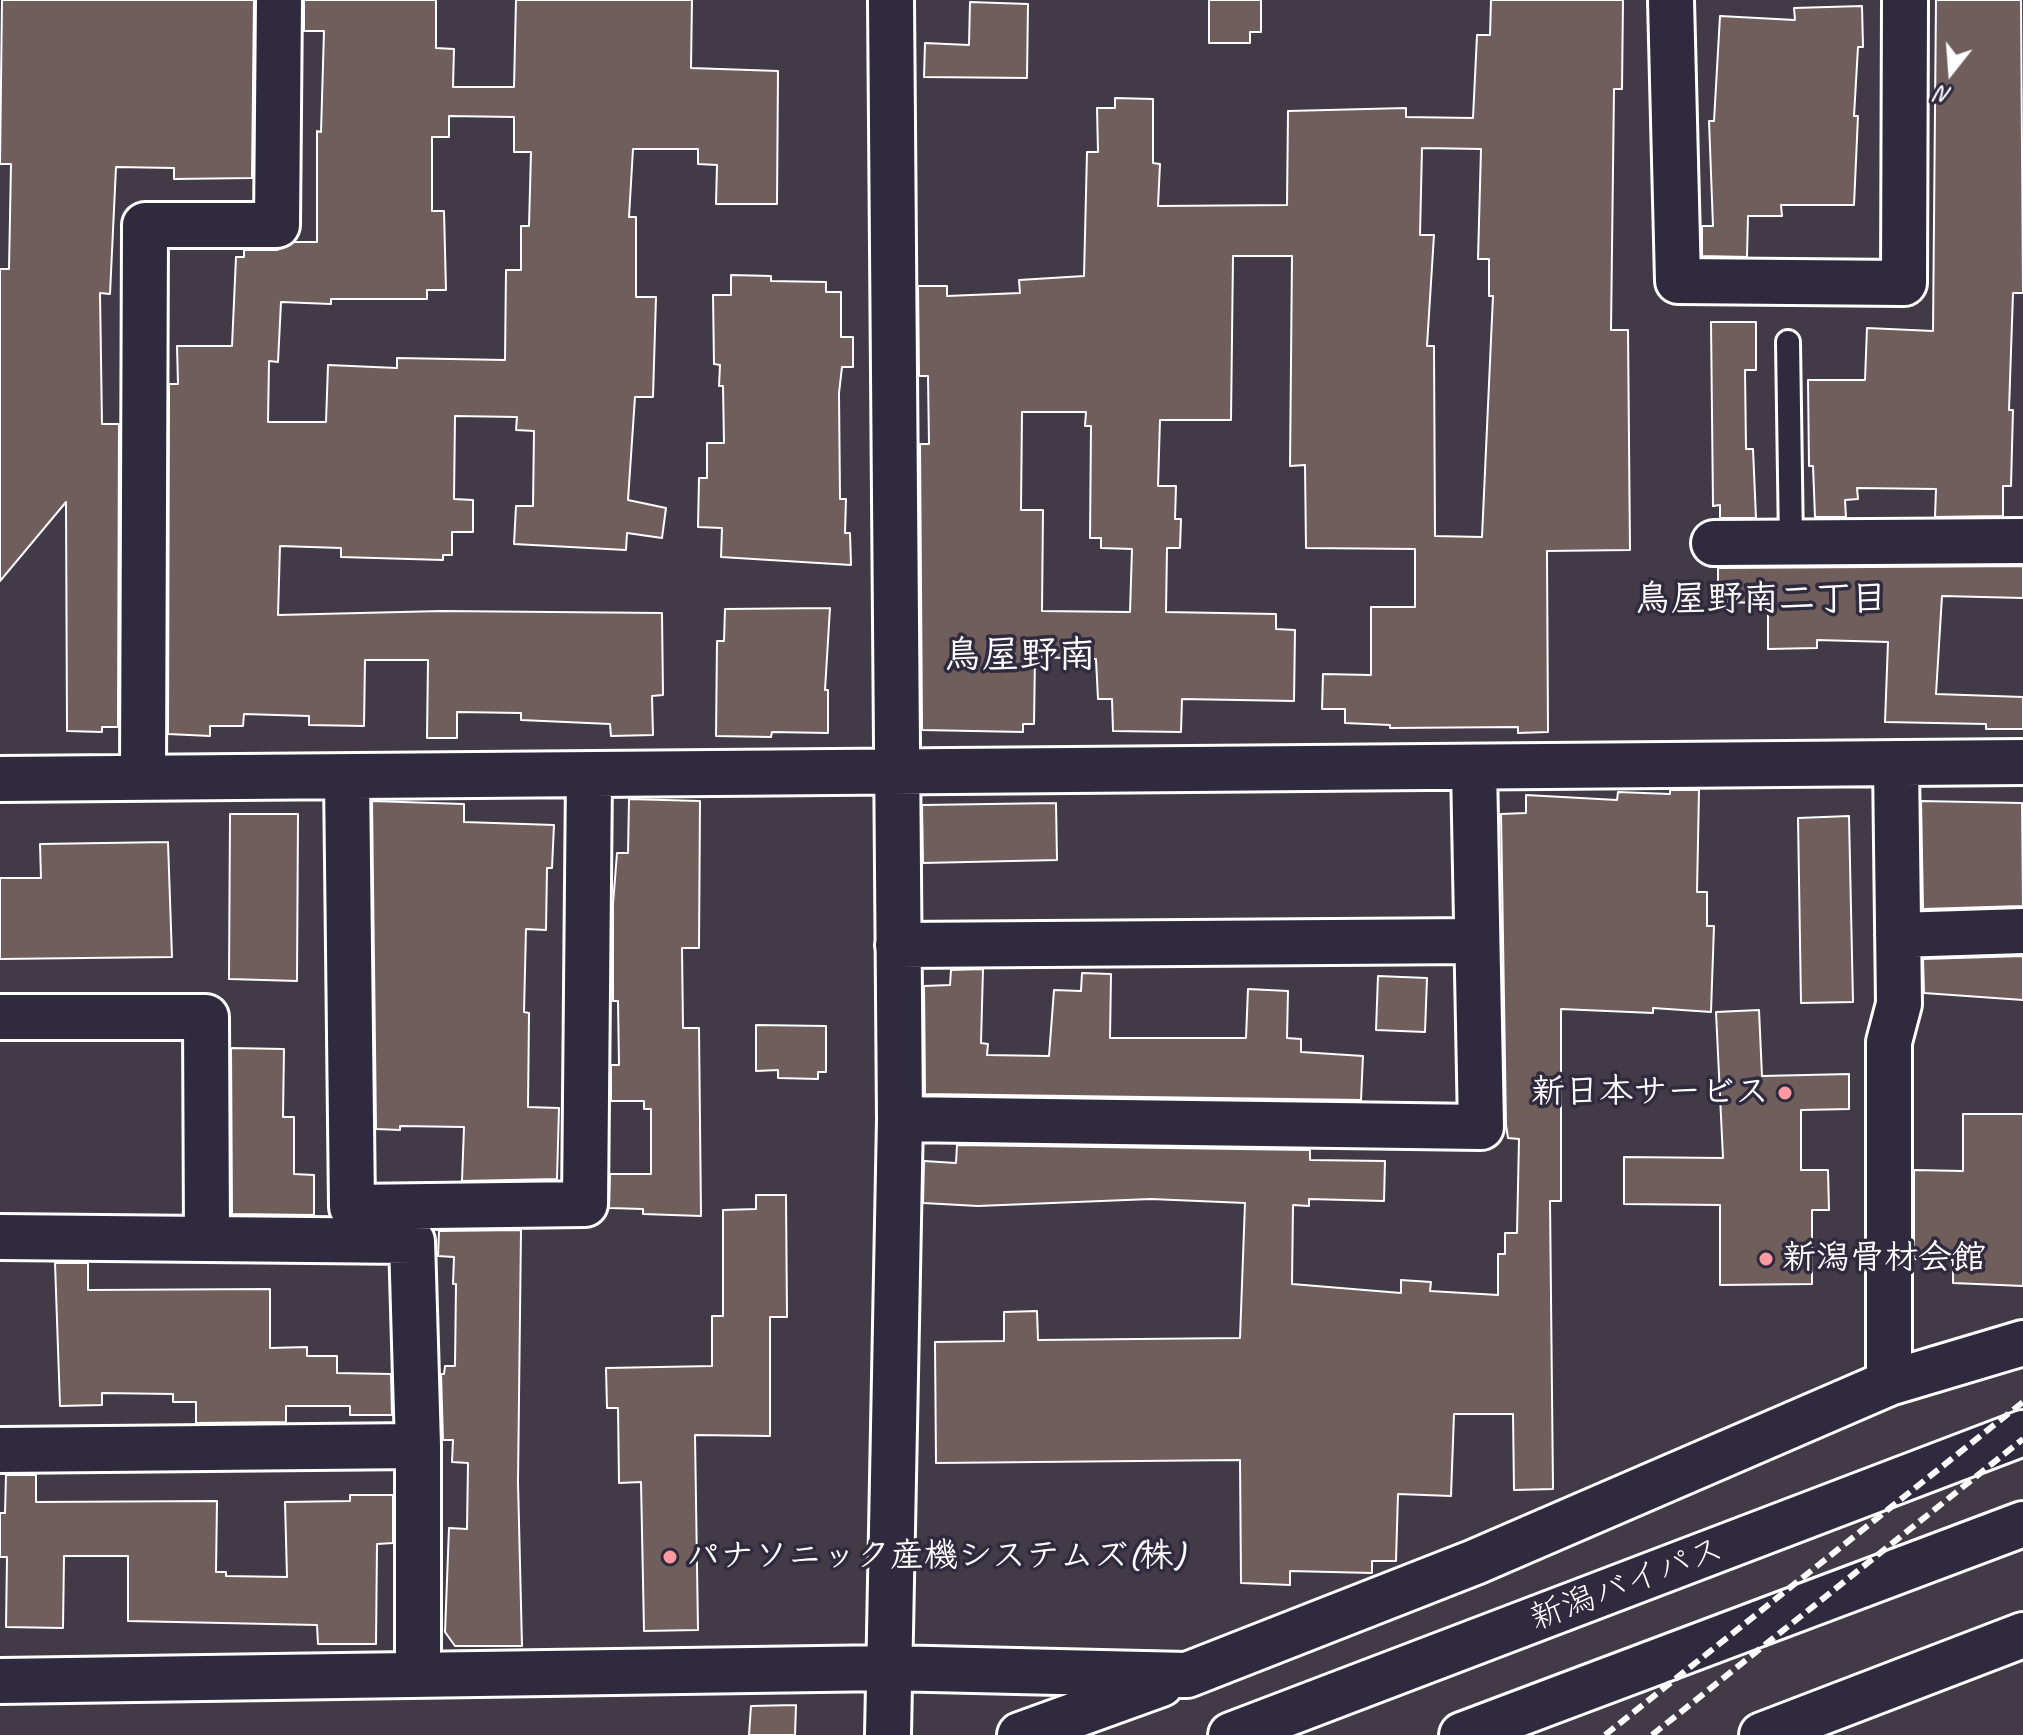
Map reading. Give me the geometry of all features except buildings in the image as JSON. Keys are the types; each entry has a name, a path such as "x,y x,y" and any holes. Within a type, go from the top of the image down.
{"main road":[{"path":"143,778 145,225 277,225 279,0"},
{"path":"888,1735 900,1119 891,0"},
{"path":"1671,0 1678,281 1904,283 1905,0"},
{"path":"1714,543 2023,541"},
{"path":"0,779 2023,762"},
{"path":"1889,1383 1889,1042 1899,1004 1896,763"},
{"path":"900,1119 1481,1127 1474,767"},
{"path":"347,777 352,1207 585,1204 589,775"},
{"path":"1898,935 2023,931"},
{"path":"898,945 1477,941"},
{"path":"0,1017 206,1017 207,1237"},
{"path":"0,1237 412,1241 418,1446 418,1675"},
{"path":"1020,1735 1187,1675 1475,1562 1889,1383 2023,1343"},
{"name":"新潟バイパス","path":"1231,1735 2023,1433"},
{"path":"0,1450 418,1446"},
{"path":"1462,1735 2023,1524"},
{"path":"1762,1735 2016,1648"},
{"path":"0,1681 888,1668 1187,1675"}],"lane":[{"path":"1788,342 1791,543"}],"railway":[{"path":"1605,1735 2023,1402"},
{"path":"1652,1735 2023,1439"}],"place":[{"name":"新日本サービス","path":"1785,1093"},
{"name":"新潟骨材会館","path":"1766,1259"},
{"name":"パナソニック産機システムズ(株)","path":"670,1557"}],"district":[{"name":"鳥屋野南二丁目","path":"1761,601"},
{"name":"鳥屋野南","path":"1020,657"}]}
